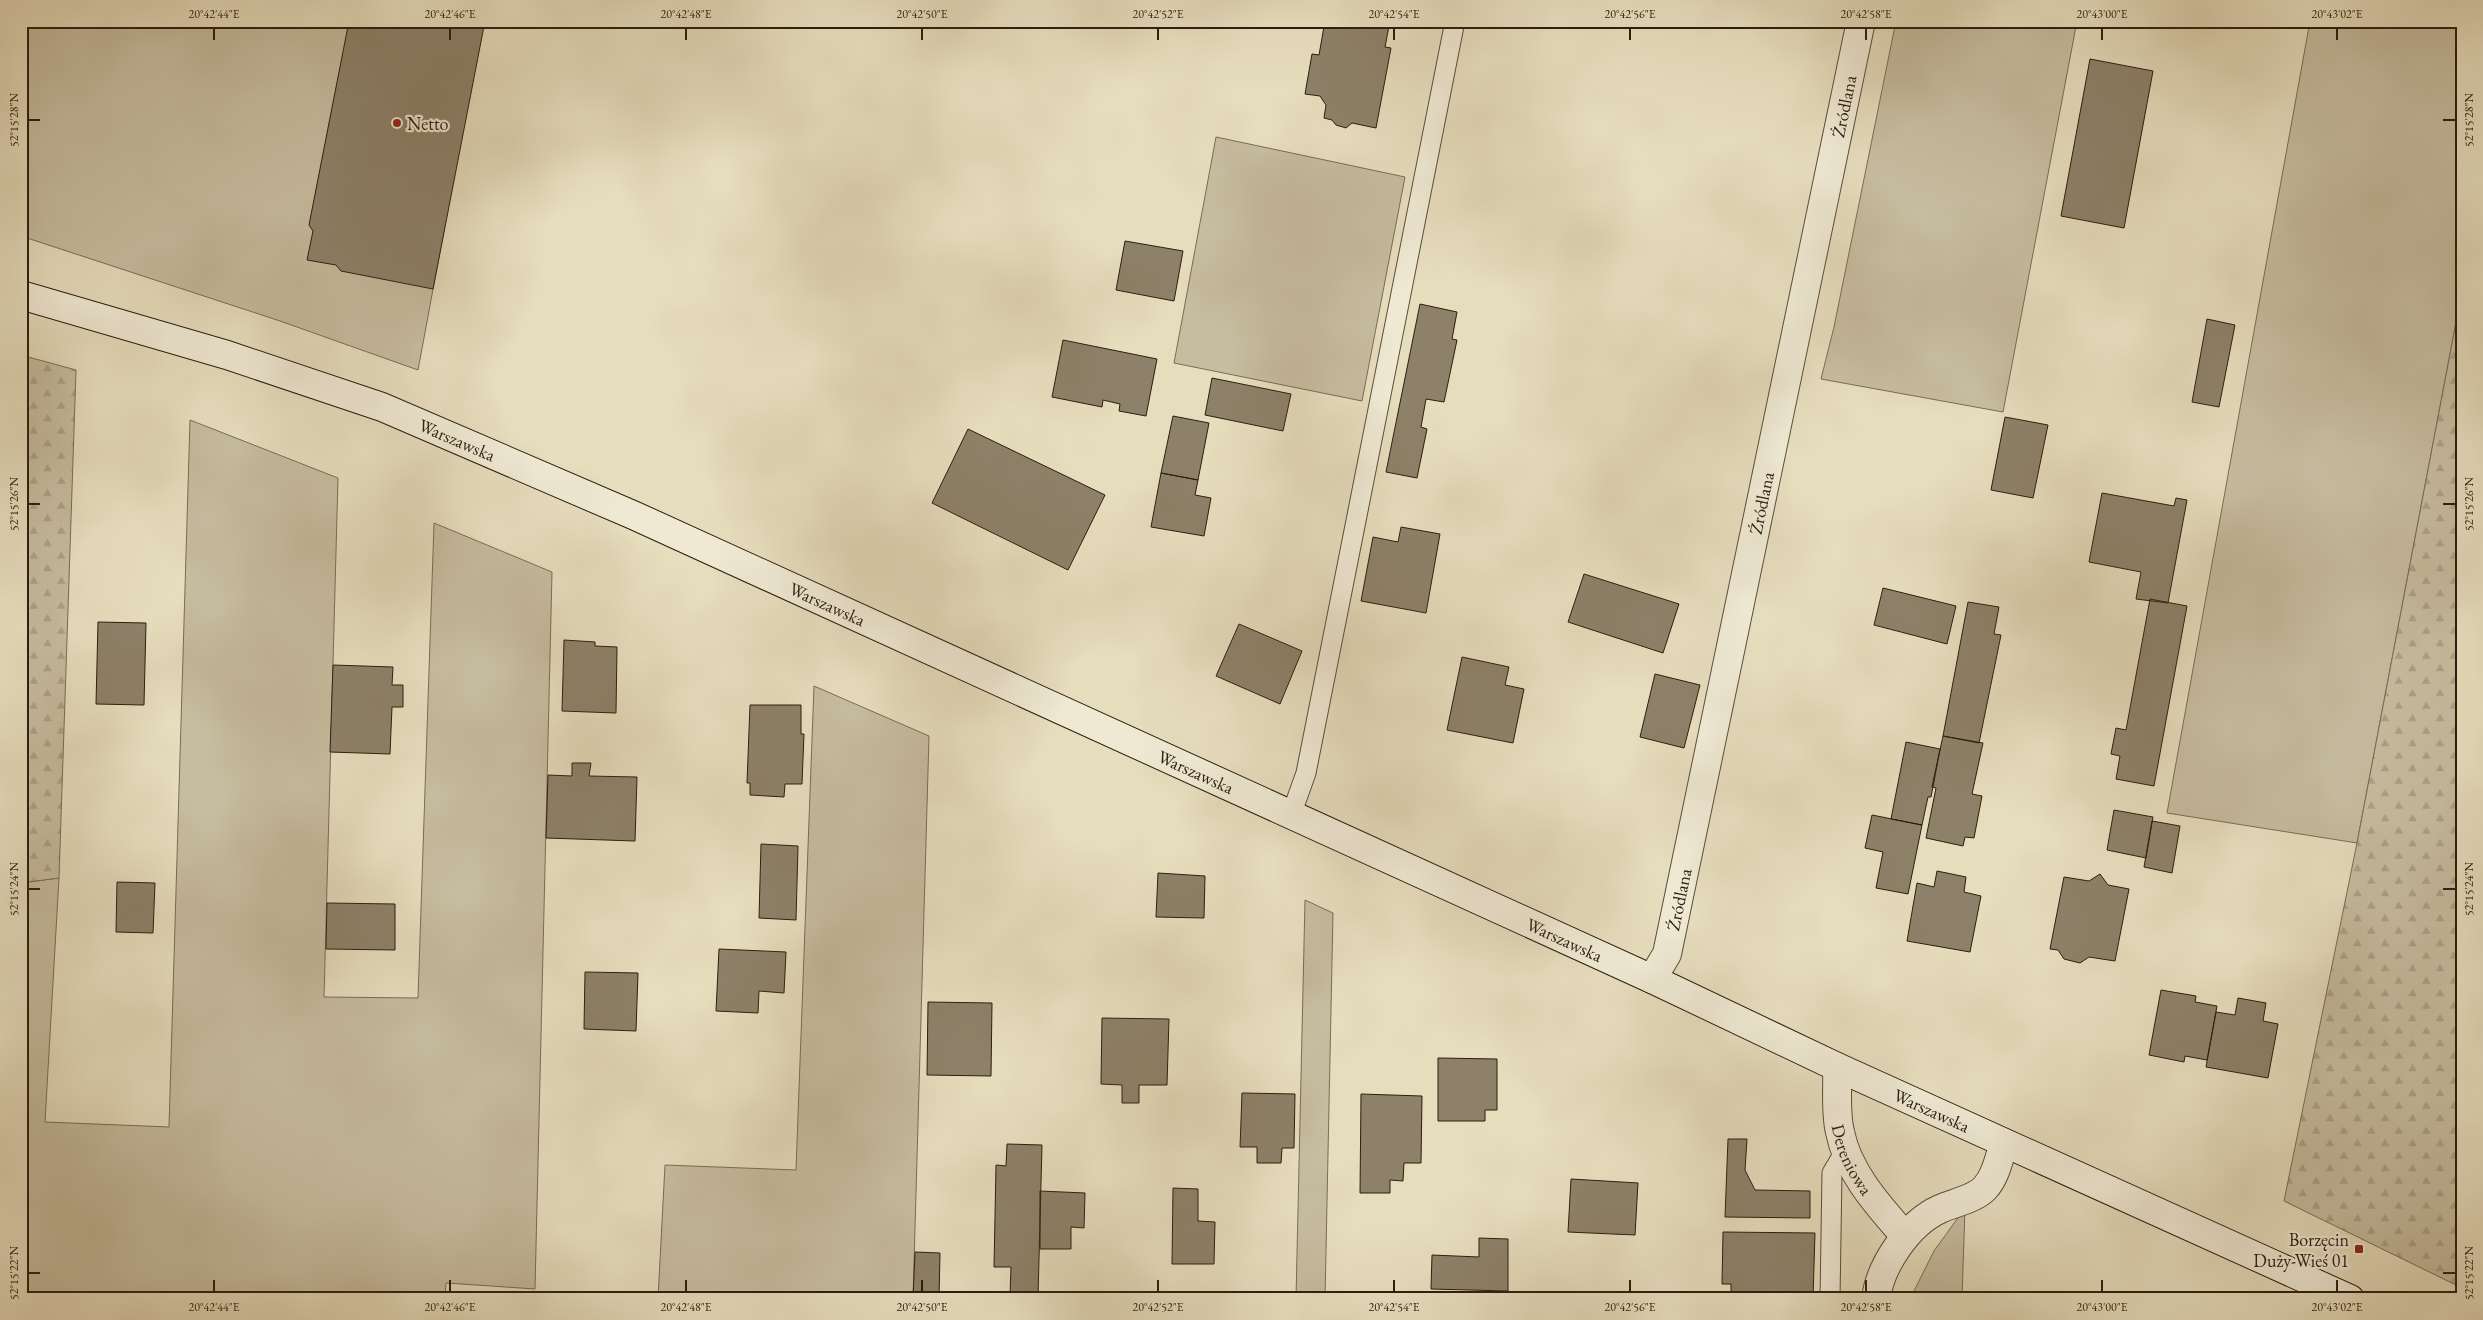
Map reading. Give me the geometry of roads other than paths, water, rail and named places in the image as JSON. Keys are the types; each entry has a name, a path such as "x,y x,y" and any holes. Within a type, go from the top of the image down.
{"main road":[{"name":"Źródlana","path":"1652,979 1667,954 1861,21"},
{"name":"Warszawska","path":"21,296 227,355 382,407 633,515 1652,979 1837,1067 2350,1299"},
{"name":"Dereniowa","path":"1837,1067 1839,1131 1845,1151 1869,1194 1905,1236"},
{"path":"1876,1299 1886,1264 1905,1236 1937,1210 1984,1190 1992,1179 2004,1143"}],"lane":[{"path":"1291,815 1306,773 1455,21"},
{"path":"1830,1299 1832,1173 1845,1151"}],"place":[{"name":"Netto","path":"397,123"},
{"name":"Borzęcin Duży-Wieś 01","path":"2359,1249"}]}
